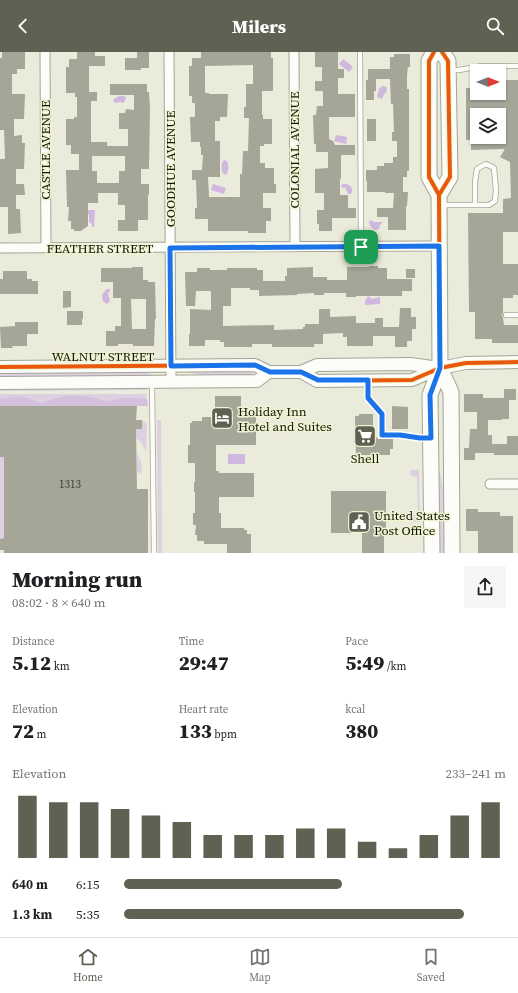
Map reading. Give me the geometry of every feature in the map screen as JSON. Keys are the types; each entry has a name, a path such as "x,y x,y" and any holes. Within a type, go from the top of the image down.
{"main road":[{"path":"432,553 430,395 440,368 439,200 429,177 429,61 434,52"},
{"path":"439,200 450,177 448,61 442,52"},
{"path":"440,368 451,392 452,553"}],"street":[{"name":"CASTLE AVENUE","path":"45,52 46,248"},
{"name":"GOODHUE AVENUE","path":"169,52 171,382"},
{"name":"COLONIAL AVENUE","path":"294,52 295,247"},
{"name":"FEATHER STREET","path":"0,248 439,246"},
{"path":"440,368 466,363 518,362"},
{"name":"WALNUT STREET","path":"0,367 255,365 270,372 301,372 317,365 411,364 440,368"},
{"name":"WALNUT STREET","path":"301,372 318,380 412,380 440,368"},
{"name":"WALNUT STREET","path":"0,383 257,381 270,372"},
{"path":"490,484 518,484"}],"lane":[{"path":"360,52 361,247"},
{"path":"448,70 460,70 482,66 518,66"},
{"path":"439,200 475,205 489,205 495,201 496,190 494,168 486,164 477,169 475,182 475,205"},
{"path":"506,314 518,314"},
{"path":"368,380 368,398 382,414 382,435 431,438"},
{"path":"152,382 154,553"}],"shaded area":[{"path":"343,59 353,67 349,72 339,64"},
{"path":"382,86 387,87 386,93 382,99 377,97 379,89"},
{"path":"120,96 126,97 125,101 123,103 115,103 113,100"},
{"path":"336,135 347,137 346,144 334,141"},
{"path":"224,160 227,161 228,166 228,172 226,175 223,173 222,168 222,163"},
{"path":"213,184 226,188 224,194 211,190"},
{"path":"343,184 347,184 351,187 351,194 348,194 345,187 342,188 341,186"},
{"path":"88,210 95,210 94,227 92,227 92,224 89,222"},
{"path":"371,220 374,222 382,222 379,229 375,230 371,227 369,221"},
{"path":"107,289 110,289 108,293 110,301 107,304 103,301 102,297 103,293"},
{"path":"368,296 372,299 380,297 380,304 365,305 365,301"},
{"path":"252,370 253,372 250,375 205,376 188,371"},
{"path":"0,373 147,373 152,374 152,377 0,378"},
{"path":"135,386 136,389 145,387 147,390 0,391 0,387"},
{"path":"0,394 146,394 147,399 127,397 106,401 41,403 26,397 16,396 0,399"},
{"path":"16,396 26,397 41,403 65,396 86,396 106,401 127,397 147,399 148,406 0,406 0,399"},
{"path":"142,420 146,423 147,428 146,452 141,442 136,438 136,429 142,429"},
{"path":"157,420 161,420 162,553 158,553"},
{"path":"137,454 140,459 142,469 141,474 137,471"},
{"path":"228,454 245,454 245,464 228,464"},
{"path":"0,457 4,457 4,538 0,539"},
{"path":"411,470 419,470 420,522 413,522 410,520 411,516 418,515 417,477 411,476"},
{"path":"439,473 444,491 445,553 440,553"}],"building":[{"path":"2,52 25,52 25,69 17,69 17,74 12,74 12,94 25,94 24,119 14,119 14,136 22,135 22,143 25,143 24,169 16,169 16,184 24,184 25,195 16,195 16,209 20,209 21,233 8,234 8,207 0,207 0,159 5,159 4,130 0,130 0,58 2,58"},
{"path":"77,52 95,52 95,56 105,56 105,66 89,66 89,92 97,92 97,101 91,101 91,142 107,142 107,146 128,146 128,129 119,129 119,113 125,113 126,109 134,110 134,95 110,95 110,84 147,84 150,108 149,169 141,169 141,184 149,184 148,220 138,220 138,231 118,231 118,220 125,220 125,205 118,205 118,193 98,193 98,203 88,203 88,226 81,231 74,231 74,229 71,229 71,221 68,221 69,207 67,207 66,170 79,170 79,154 71,154 71,145 66,145 66,119 74,119 74,117 77,117 77,97 75,97 75,93 66,93 66,67 69,67 69,59 77,59","holes":["92,156 125,156 125,171 119,171 119,183 97,183 97,171 92,171"]},
{"path":"137,52 149,52 149,68 141,68 141,70 125,70 125,58 137,58"},
{"path":"201,52 271,52 271,58 273,58 273,91 262,91 262,115 263,119 272,119 272,144 264,144 264,146 260,146 260,163 265,163 265,168 274,168 274,184 276,184 276,193 263,193 263,208 271,208 271,221 266,221 266,233 248,233 248,231 208,231 208,219 195,219 195,208 197,208 196,180 192,180 192,170 202,170 203,155 201,155 200,142 191,142 190,117 195,117 195,103 192,103 192,96 189,96 189,66 192,66 192,58 201,58","holes":["253,65 253,84 246,84 246,107 244,107 244,118 249,118 248,151 243,151 242,174 240,174 240,197 209,197 208,177 220,177 220,141 215,141 215,121 220,121 220,117 227,117 228,94 205,93 205,66"]},
{"path":"315,52 338,52 338,69 344,69 344,78 338,78 338,94 355,94 355,117 329,117 329,139 333,141 335,145 355,145 355,155 341,155 340,195 348,195 348,208 356,208 356,218 332,218 332,231 319,231 319,224 317,224 317,210 324,210 324,193 315,193 315,169 328,168 328,152 316,152 316,144 314,144 313,115 316,115 317,106 323,106 323,91 315,91 315,81 322,81 322,67 315,67"},
{"path":"394,54 410,54 410,67 408,67 407,75 407,89 409,89 409,171 407,171 407,177 403,177 403,192 408,192 406,206 406,230 388,230 388,217 377,217 377,208 393,208 394,193 367,192 366,181 366,170 377,170 377,166 384,166 384,163 393,163 393,157 397,157 397,141 392,141 392,132 394,132 390,79 376,79 374,100 366,100 366,80 368,80 368,69 390,69 390,57 394,57"},
{"path":"506,80 518,80 518,232 503,232 503,264 518,264 518,295 513,295 513,298 503,298 502,315 504,325 518,325 518,343 492,343 492,339 475,339 475,312 469,312 468,213 503,213 503,199 511,198 510,162 500,157 505,149 471,150 471,144 506,144 506,108 470,108 470,140 466,140 466,88 470,88 470,100 506,100"},
{"path":"367,119 376,119 376,141 367,141"},
{"path":"369,266 387,268 387,279 412,279 412,291 402,291 402,296 346,297 346,293 324,293 324,295 314,295 314,293 259,296 259,290 250,290 250,288 231,288 231,306 223,306 223,326 274,325 274,330 303,329 305,324 319,324 319,309 330,309 330,317 356,316 356,323 375,323 375,318 383,318 383,327 399,327 400,308 411,308 411,317 416,317 416,329 412,329 412,341 407,341 407,347 395,347 395,336 373,336 373,346 347,346 347,337 343,337 343,333 323,334 323,344 314,344 314,347 272,347 272,344 252,344 252,347 224,347 224,342 220,342 220,340 205,340 205,346 189,346 190,309 211,310 211,291 196,291 195,306 186,306 185,272 197,272 197,268 227,270 227,268 257,268 257,270 263,270 263,281 285,281 285,276 287,276 287,268 313,267 313,277 327,277 327,280 347,280 347,267"},
{"path":"143,267 143,280 155,282 156,319 154,346 118,344 118,346 106,346 106,331 115,331 115,326 121,326 121,298 113,298 113,282 101,282 101,268","holes":["131,299 146,299 146,329 132,329"]},
{"path":"406,269 415,269 415,278 406,278"},
{"path":"3,271 27,271 27,279 38,281 38,294 0,294 0,279 3,279"},
{"path":"63,291 71,291 71,307 63,308"},
{"path":"67,311 83,311 82,325 67,325"},
{"path":"15,322 38,322 38,334 27,334 27,346 1,348 0,327 15,326"},
{"path":"504,389 516,389 516,400 509,400 509,419 488,420 488,435 492,435 492,444 507,444 507,436 518,436 518,455 475,453 475,460 464,460 464,448 469,448 470,429 477,429 477,412 464,412 464,394 483,394 483,398 504,398"},
{"path":"215,396 241,396 241,417 256,417 256,445 216,445 216,471 219,471 219,473 254,473 254,497 219,497 221,528 244,528 244,530 247,530 247,534 251,534 251,553 227,553 227,544 204,544 204,541 197,541 197,535 195,535 196,525 193,525 193,513 195,513 195,463 188,463 190,423 192,423 192,421 202,421 202,417 215,417"},
{"path":"0,406 137,406 136,420 142,420 142,429 136,429 137,489 148,489 148,553 4,553 4,550 0,550 0,539 4,538 4,457 0,457"},
{"path":"392,406 408,407 408,429 392,429"},
{"name":"Shell","path":"359,414 373,414 373,433 378,439 393,439 393,449 390,449 390,455 356,455 355,416 359,416"},
{"name":"United States Post Office","path":"331,491 386,491 386,533 384,533 384,553 362,553 362,533 331,533"},
{"path":"466,509 478,509 478,512 500,512 500,516 513,516 513,553 478,553 478,531 466,531"}],"cycle path":[{"path":"434,52 429,61 429,177 439,195 440,368"},
{"path":"439,195 450,177 448,61 442,52"},
{"path":"0,367 255,365 269,372 301,372 317,381 412,380 440,368 466,363 518,362"}],"place":[{"name":"Holiday Inn Hotel and Suites","path":"222,418"},
{"name":"Shell","path":"365,436"},
{"name":"United States Post Office","path":"359,522"}],"route":[{"path":"439,246 440,368 430,395 431,438 382,435 382,414 368,398 368,380 318,380 301,372 270,372 255,365 171,366 170,248 361,247 439,246"}]}
